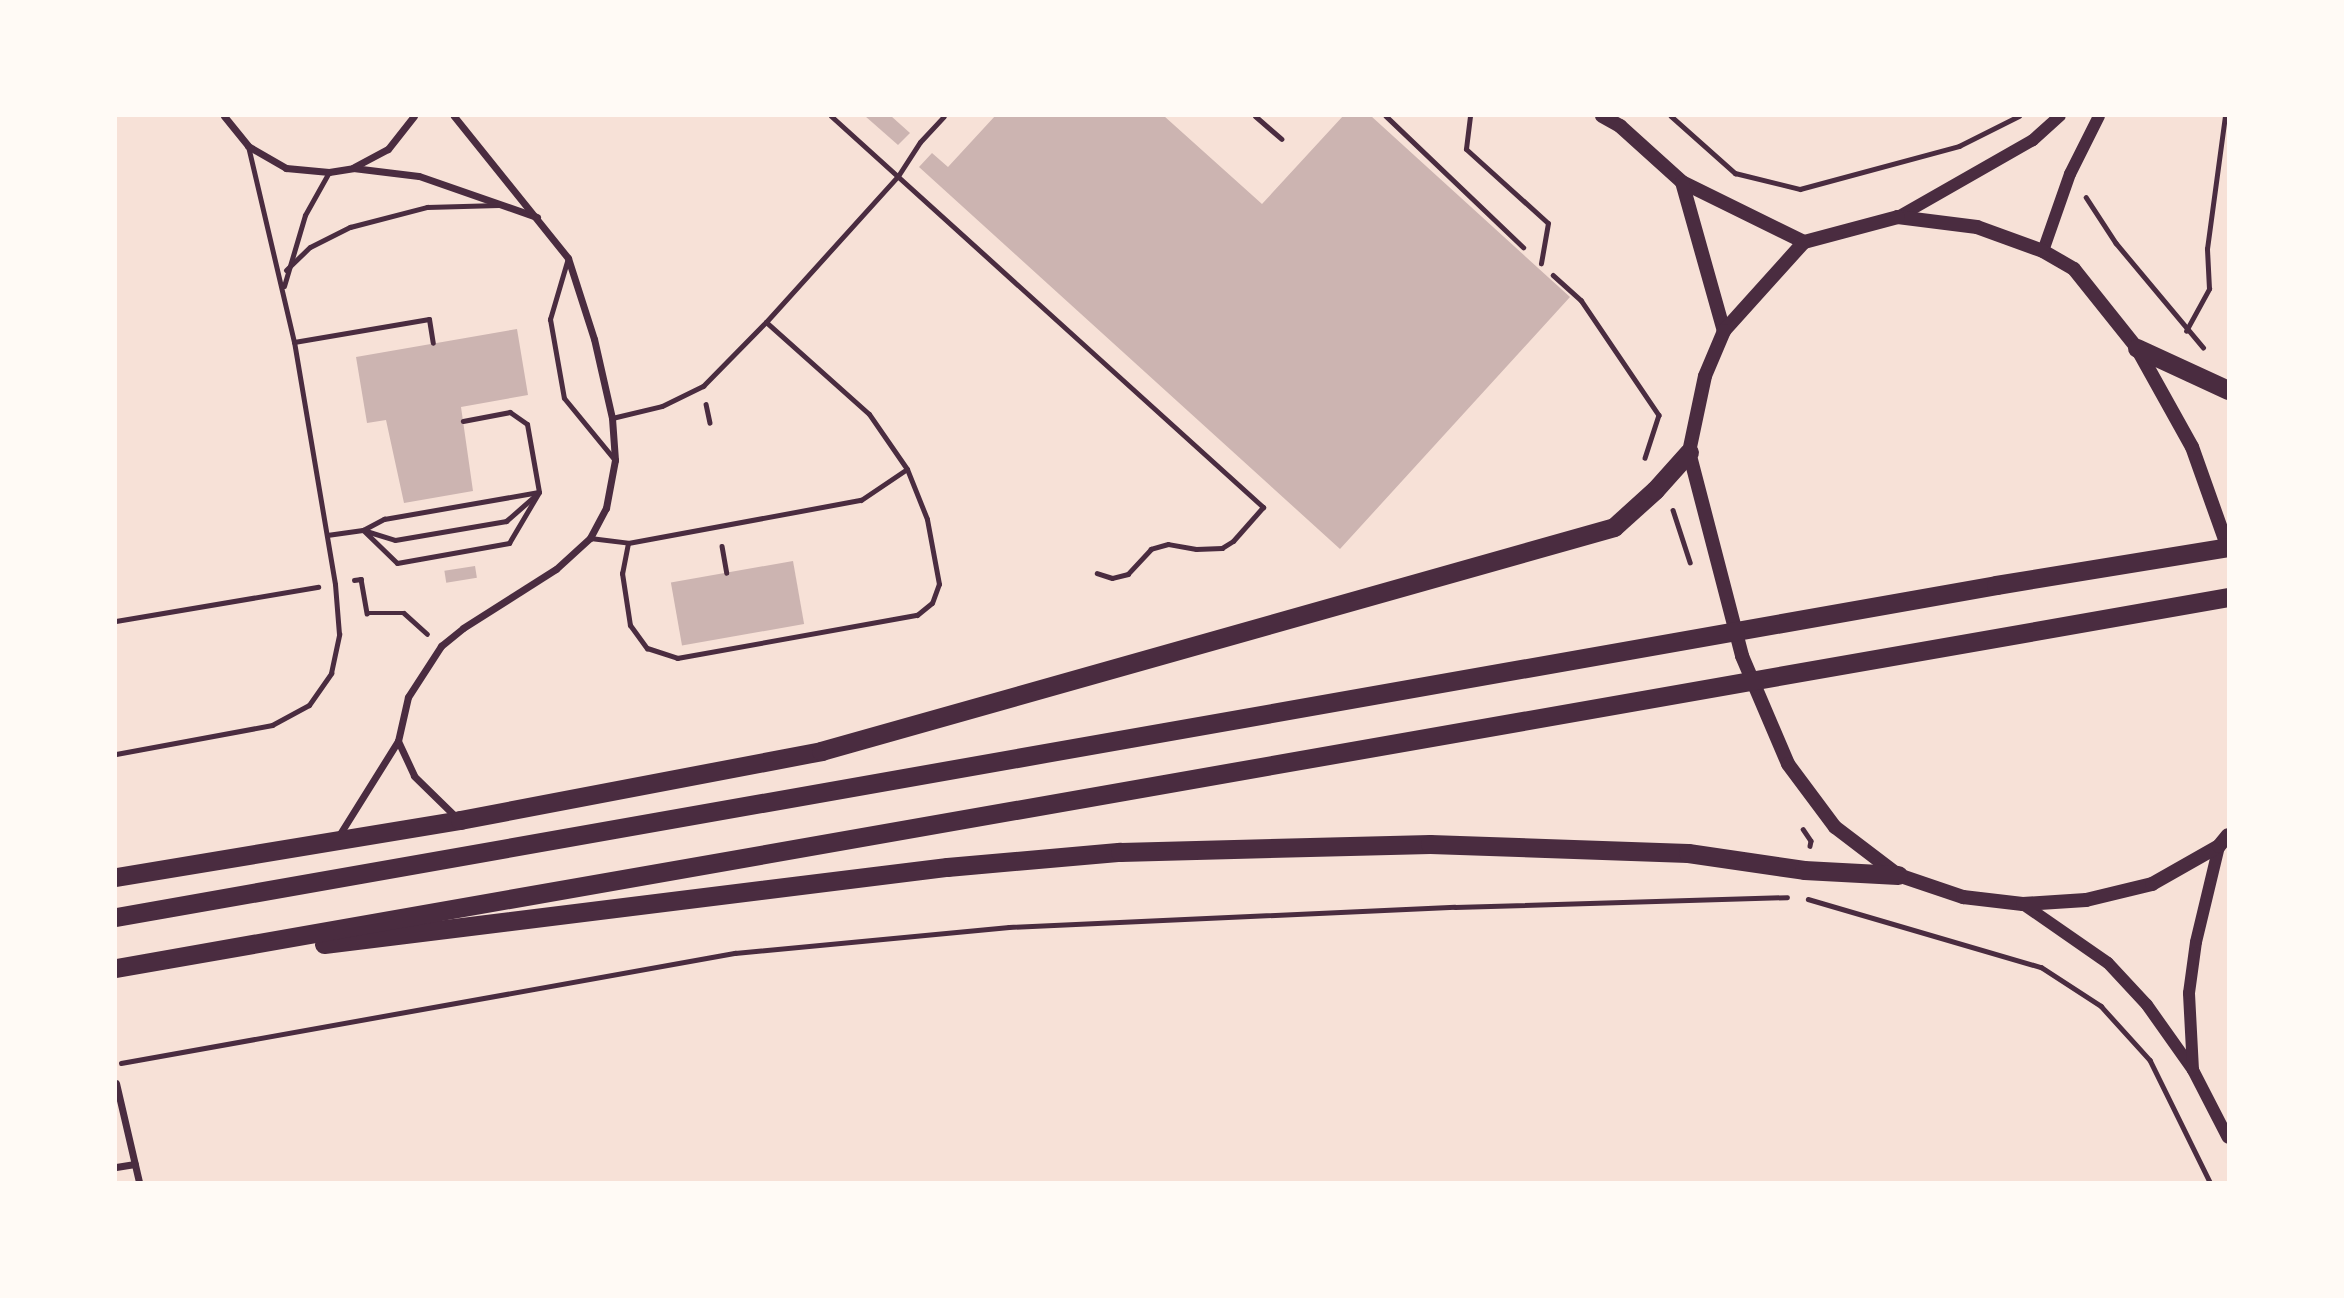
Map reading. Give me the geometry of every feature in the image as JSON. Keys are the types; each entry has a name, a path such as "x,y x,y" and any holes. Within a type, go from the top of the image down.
{"highway":[{"path":"2137,348 2228,390"},
{"path":"116,877 460,820 821,751 1555,546 1614,527 1655,490 1689,452"},
{"path":"116,917 1996,585 2228,548"},
{"path":"116,969 2228,597"},
{"path":"116,969 947,867 1120,852 1430,844 1688,853 1804,870 1898,875"}],"main road":[{"path":"1602,116 1620,126 1682,182 1804,242"},
{"path":"1682,182 1724,331"},
{"path":"2224,841 2152,884 2086,900 2023,904 1964,897 1898,875 1835,827 1788,764 1742,656 1689,452 1705,376 1724,331 1804,242 1898,217 1977,227 2043,251 2074,269 2137,348 2192,447 2228,548"}],"street":[{"path":"224,116 248,146 286,168 329,172 353,168 419,176 538,218"},
{"path":"353,168 388,149 414,116"},
{"path":"336,842 398,741 408,697 442,646 463,628 556,569 590,538 606,509 615,460 612,418 594,339 568,258 454,116"},
{"path":"1898,217 2033,140 2060,116"},
{"path":"2043,251 2070,174 2099,116"},
{"path":"398,741 414,776 460,820"},
{"path":"2193,1070 2189,993 2196,942 2224,841"},
{"path":"2023,904 2108,963 2147,1005 2193,1070 2228,1138"},
{"path":"116,1083 139,1182"},
{"path":"116,1167 135,1164"}],"lane":[{"path":"831,116 1263,507 1233,541 1222,548 1196,549 1168,544 1151,549 1128,574 1112,578 1097,573"},
{"path":"612,418 662,406 703,386 766,322 898,176 920,142 944,116"},
{"path":"1255,116 1281,139"},
{"path":"1470,116 1466,149 1548,223 1541,264"},
{"path":"116,754 272,726 309,705 331,673 337,647 339,610 294,342 284,290 248,146"},
{"path":"284,290 286,270 305,215 329,172"},
{"path":"286,270 310,247 350,227 427,207 505,205"},
{"path":"568,258 550,319 564,398 615,460"},
{"path":"294,342 429,319 433,343"},
{"path":"628,543 622,573 630,625 647,648 677,658 917,615 932,603 939,584 927,519 906,469 869,414 766,322"},
{"path":"363,530 397,563 509,543 538,492 527,424 510,412 463,421"},
{"path":"590,538 628,543 861,500 906,469"},
{"path":"327,535 363,530 384,519 538,492"},
{"path":"363,530 395,540 506,521 538,492"}],"path":[{"path":"1386,116 1581,300 1659,415 1641,471 1672,509 1693,573"},
{"path":"1671,116 1735,173 1800,189 1959,146 2018,116"},
{"path":"2186,331 2209,289 2207,249 2225,116"},
{"path":"2070,174 2116,243 2186,331 2204,349"},
{"path":"116,621 361,579 367,613 404,613 442,646"},
{"path":"1797,821 1811,841 1804,870"},
{"path":"116,1064 735,953 1009,927 1455,906 1799,897 2041,967 2101,1006 2150,1060 2210,1182"}],"building":[{"path":"865,116 891,116 910,133 898,145"},
{"path":"995,116 1164,116 1262,204 1343,116 1371,116 1570,297 1340,549 919,167 932,153 948,167"},
{"path":"517,329 528,395 461,407 473,491 404,503 386,420 367,423 356,357"},
{"path":"793,561 804,624 682,646 671,583"},
{"path":"475,566 477,578 446,583 444,571"}]}
